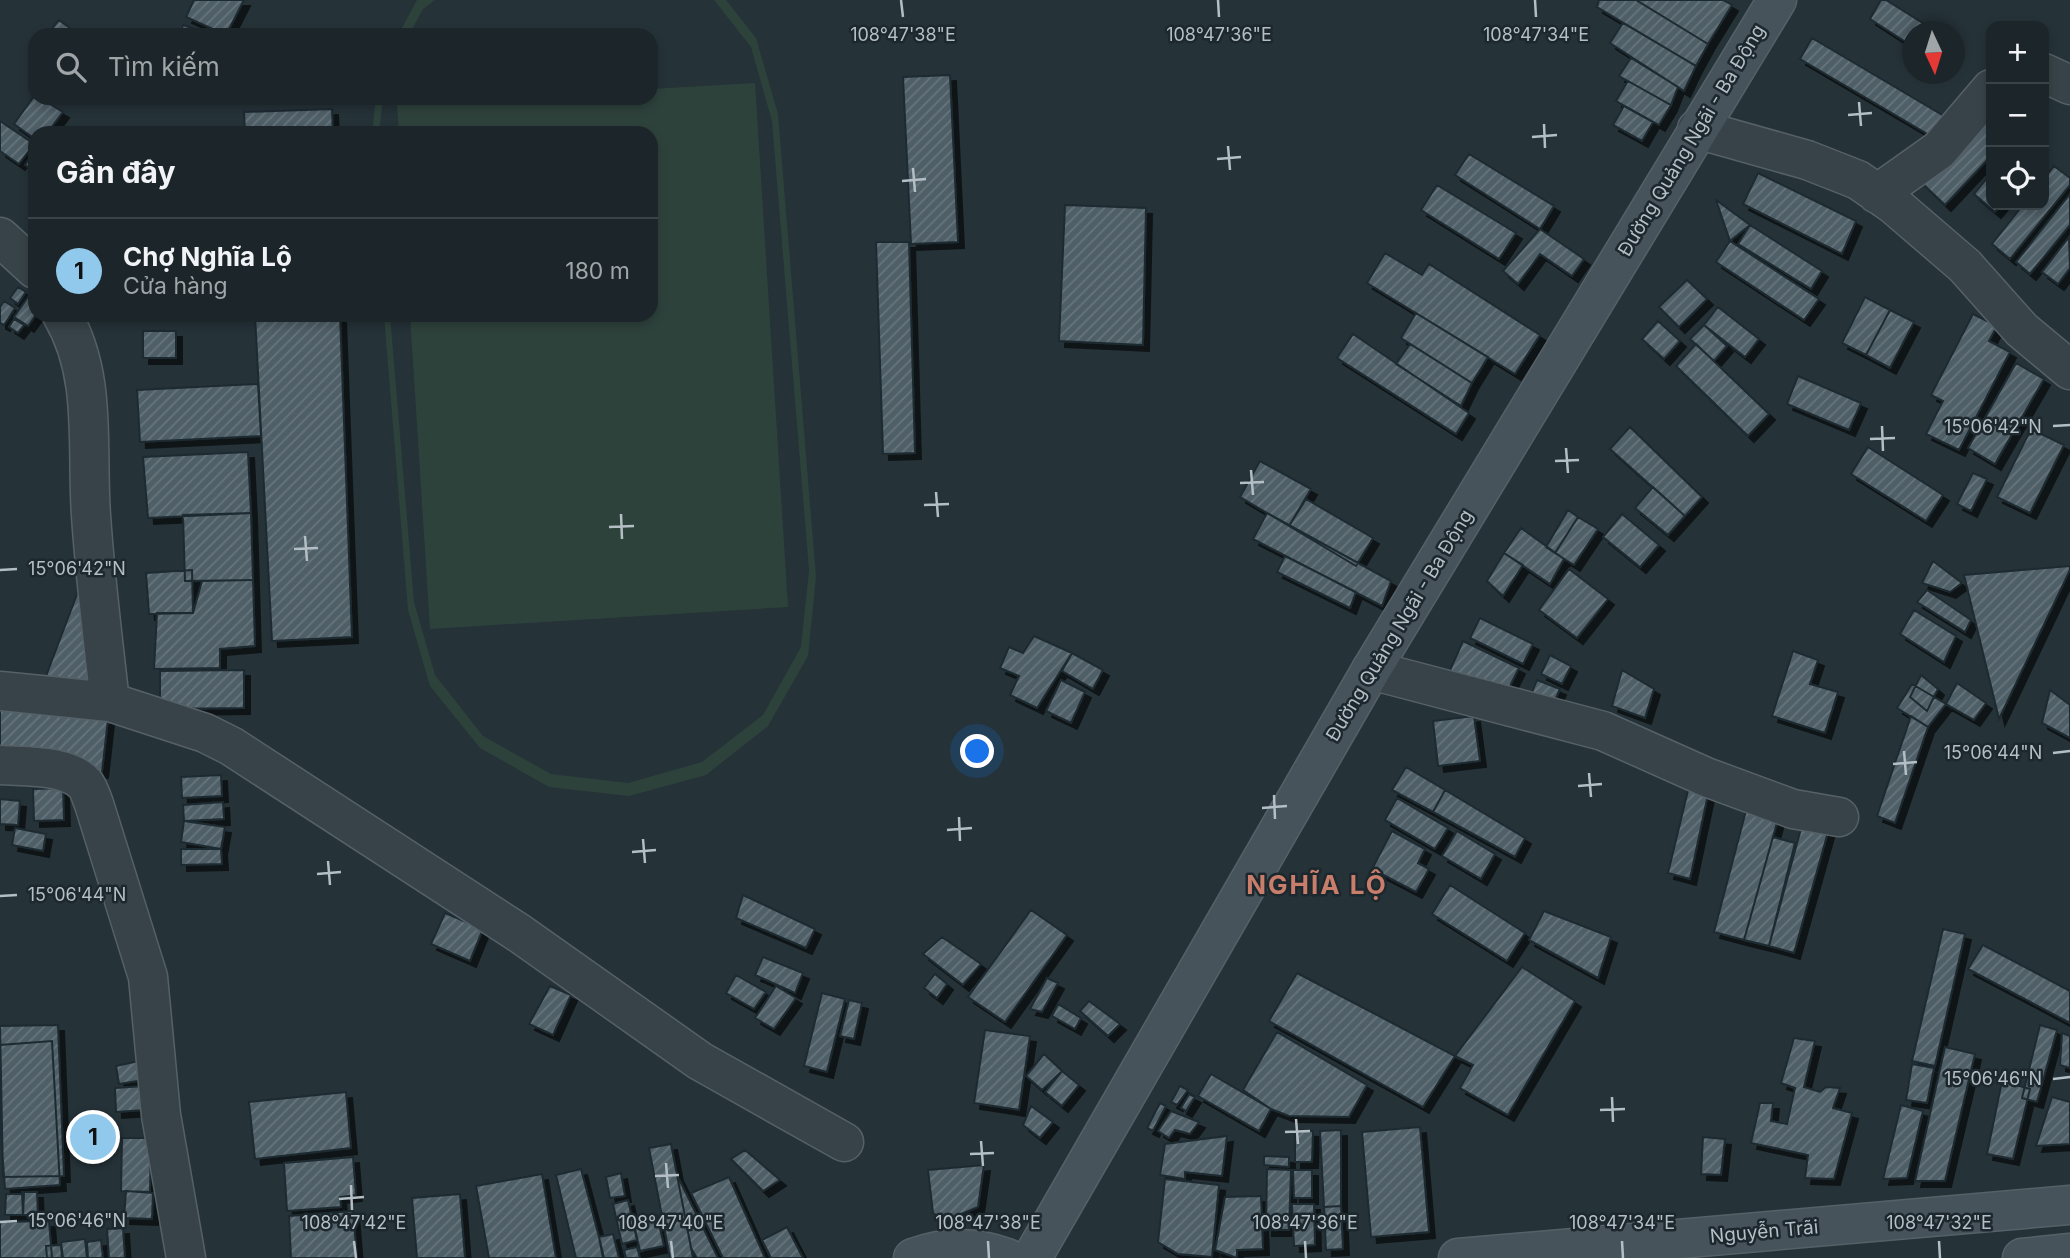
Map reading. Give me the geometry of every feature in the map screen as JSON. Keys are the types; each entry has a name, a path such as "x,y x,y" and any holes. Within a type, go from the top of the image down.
{"main road":[{"name":"Đường Quảng Ngãi - Ba Động","path":"1032,1258 1371,670 1777,0"},
{"name":"Nguyễn Trãi","path":"1458,1258 2070,1205"},
{"path":"913,1258 950,1248 980,1250 1007,1258"},
{"path":"2022,1258 2070,1253"}],"street":[{"path":"2049,75 2070,85"},
{"path":"1877,194 1940,150 1986,95"},
{"path":"1697,129 1807,160 1858,180 1965,265 2022,330 2070,370"},
{"path":"0,237 28,263"},
{"path":"66,322 76,338 91,420 90,513 110,702"},
{"path":"1371,670 1602,730 1706,777 1793,809 1839,817"},
{"path":"0,691 110,702 205,733 231,746 519,933 700,1061 844,1142"},
{"path":"0,765 41,768 68,774 85,784 94,804 148,977 161,1115 186,1258"}],"green space":[{"path":"417,0 435,0 423,9 413,28 402,28"},
{"path":"714,0 726,0 756,38 778,114 816,577 808,656 768,726 706,775 629,796 549,787 480,748 430,686 408,610 385,322 391,322 414,602 435,675 483,736 551,774 628,783 702,762 763,715 801,647 809,570 772,121 751,47"},
{"path":"755,83 788,607 430,629 410,322 658,322 658,126 398,126 397,105 658,105 658,89"},
{"path":"375,105 382,105 380,126 373,126"}],"building":[{"path":"194,0 244,0 230,28 210,28 186,17"},
{"path":"1599,0 1636,0 1708,44 1696,66 1597,7"},
{"path":"1636,0 1723,0 1732,5 1708,44"},
{"path":"1881,0 1886,0 1919,21 1902,21 1902,40 1870,19"},
{"path":"59,20 70,28 53,28"},
{"path":"1623,23 1696,66 1684,91 1610,43"},
{"path":"1812,38 1949,119 1936,139 1800,59"},
{"path":"1631,58 1678,87 1671,105 1619,76"},
{"path":"950,75 958,242 911,244 903,77"},
{"path":"1628,81 1671,105 1659,125 1616,101"},
{"path":"28,105 51,105 63,112 52,126 28,126 28,134 14,124"},
{"path":"1624,106 1653,122 1642,141 1613,125"},
{"path":"332,109 333,126 245,126 244,112"},
{"path":"1986,118 1986,161 1945,205 1924,185"},
{"path":"0,121 28,140 28,152 19,164 0,151"},
{"path":"1469,154 1554,206 1540,229 1455,175"},
{"path":"2054,166 2070,178 2070,185 2010,259 1992,244 2019,210 2049,210 2049,172"},
{"path":"1758,173 1856,221 1842,254 1743,204"},
{"path":"1986,179 1986,204 1974,194"},
{"path":"1437,185 1516,233 1499,259 1421,210"},
{"path":"2070,194 2070,225 2030,274 2016,262"},
{"path":"1716,200 1750,225 1730,241"},
{"path":"1065,205 1146,208 1143,345 1059,341"},
{"path":"1750,225 1822,271 1811,289 1738,244"},
{"path":"1540,229 1584,259 1572,276 1540,254 1518,284 1503,271"},
{"path":"2069,237 2070,268 2058,284 2042,272"},
{"path":"1730,241 1819,299 1804,320 1716,262"},
{"path":"876,242 909,242 915,453 883,454"},
{"path":"1385,253 1422,275 1429,264 1540,335 1515,374 1367,283"},
{"path":"1687,280 1707,299 1679,327 1659,307"},
{"path":"18,287 26,292 18,304 10,298"},
{"path":"28,297 28,322 31,322 28,326 14,317"},
{"path":"1865,297 1890,310 1866,355 1842,343"},
{"path":"4,301 15,308 4,325 0,323 0,307"},
{"path":"1718,307 1759,339 1745,357 1704,325"},
{"path":"1890,310 1914,322 1890,368 1866,355"},
{"path":"1416,313 1488,357 1472,383 1401,338"},
{"path":"1973,314 1997,326 1989,341 2010,352 1959,450 1926,434 1943,401 1931,395"},
{"path":"14,319 24,325 18,333 9,327"},
{"path":"1658,321 1680,341 1664,359 1642,339"},
{"path":"255,322 340,322 352,637 272,641"},
{"path":"1704,325 1727,346 1714,361 1690,339"},
{"path":"143,331 176,331 176,358 143,358"},
{"path":"1353,334 1469,413 1456,434 1337,358"},
{"path":"1410,344 1472,383 1461,406 1396,364"},
{"path":"1696,344 1769,414 1748,436 1676,366"},
{"path":"2016,363 2044,379 1995,464 1968,448"},
{"path":"1798,376 1861,403 1849,430 1787,404"},
{"path":"258,384 261,436 140,442 137,390"},
{"path":"1630,427 1702,497 1685,516 1610,449"},
{"path":"2031,429 2064,445 2030,513 1997,497"},
{"path":"1868,447 1943,495 1926,521 1851,474"},
{"path":"248,452 251,513 148,518 143,457"},
{"path":"1260,461 1311,489 1289,526 1240,497"},
{"path":"1973,473 1987,479 1971,511 1957,504"},
{"path":"1653,487 1685,516 1668,535 1635,508"},
{"path":"1306,499 1373,538 1356,566 1289,526"},
{"path":"1568,510 1578,517 1555,553 1546,547"},
{"path":"251,513 253,580 185,581 183,515"},
{"path":"1267,513 1391,581 1382,606 1253,539"},
{"path":"1622,514 1659,545 1640,567 1603,537"},
{"path":"1578,517 1598,529 1574,565 1555,553"},
{"path":"1521,528 1564,559 1550,584 1504,553"},
{"path":"1504,553 1523,565 1503,596 1487,581"},
{"path":"1285,556 1356,592 1350,608 1277,572"},
{"path":"1933,561 1962,583 1950,592 1922,583"},
{"path":"2070,566 2070,570 1999,719 1964,575"},
{"path":"1569,569 1608,599 1577,638 1539,610"},
{"path":"192,570 193,613 149,614 146,573"},
{"path":"253,580 255,646 220,649 220,668 154,669 157,613 193,613 202,581"},
{"path":"79,589 101,697 46,676"},
{"path":"1927,590 1971,620 1965,632 1917,602"},
{"path":"1914,610 1956,636 1944,662 1900,634"},
{"path":"1480,618 1533,644 1523,664 1470,638"},
{"path":"1034,636 1072,653 1037,708 1010,695 1019,676 1000,668 1009,647 1023,653"},
{"path":"1463,641 1519,668 1502,702 1447,677"},
{"path":"1793,651 1818,660 1810,684 1838,692 1825,733 1772,716"},
{"path":"1072,653 1103,670 1093,689 1062,671"},
{"path":"1550,655 1571,666 1562,684 1541,674"},
{"path":"244,670 244,708 160,709 160,671"},
{"path":"1622,670 1654,689 1645,718 1612,706"},
{"path":"1921,675 1938,689 1927,711 1910,697"},
{"path":"1061,680 1085,692 1071,723 1046,711"},
{"path":"1537,680 1560,689 1549,714 1527,705"},
{"path":"1957,683 1986,703 1974,720 1946,704"},
{"path":"1912,684 1946,704 1928,727 1897,708"},
{"path":"2050,690 2070,705 2070,738 2042,723"},
{"path":"0,710 108,719 102,772 0,759"},
{"path":"1474,716 1480,761 1438,766 1433,721"},
{"path":"1911,716 1928,727 1895,823 1877,816"},
{"path":"1406,767 1445,790 1433,812 1392,790"},
{"path":"221,775 222,796 182,798 181,777"},
{"path":"1691,778 1710,785 1690,879 1668,873"},
{"path":"63,788 64,820 34,821 33,789"},
{"path":"1445,790 1525,838 1515,857 1433,812"},
{"path":"1397,798 1448,828 1435,849 1385,820"},
{"path":"0,799 20,801 18,825 0,824"},
{"path":"223,802 224,819 184,821 183,805"},
{"path":"1748,803 1780,812 1744,940 1714,932"},
{"path":"184,821 225,827 221,849 181,842"},
{"path":"1802,825 1828,832 1794,953 1769,946"},
{"path":"15,828 46,834 43,851 12,845"},
{"path":"1392,831 1425,849 1418,863 1429,869 1416,892 1372,869"},
{"path":"1457,831 1495,854 1481,879 1442,856"},
{"path":"1773,837 1795,843 1769,946 1744,940"},
{"path":"181,849 221,849 222,864 181,865"},
{"path":"1450,885 1525,933 1507,961 1432,914"},
{"path":"743,895 815,929 806,948 736,918"},
{"path":"1031,910 1067,935 1005,1022 968,997"},
{"path":"1544,911 1611,937 1598,978 1529,940"},
{"path":"445,913 483,929 470,961 431,944"},
{"path":"1943,929 1965,934 1935,1066 1912,1061"},
{"path":"942,937 981,964 963,985 923,954"},
{"path":"1983,945 2070,991 2070,1023 1968,969"},
{"path":"763,957 803,973 795,993 755,975"},
{"path":"1522,967 1575,1001 1508,1115 1460,1088 1473,1065 1455,1056"},
{"path":"1297,973 1455,1056 1423,1107 1269,1021"},
{"path":"935,974 947,984 937,998 924,988"},
{"path":"736,975 766,992 754,1009 726,993"},
{"path":"1047,978 1058,983 1042,1012 1030,1009"},
{"path":"550,986 571,995 553,1035 529,1024"},
{"path":"776,986 796,998 774,1029 755,1018"},
{"path":"822,993 845,999 827,1072 804,1066"},
{"path":"849,1000 862,1003 854,1039 840,1036"},
{"path":"1089,1001 1120,1024 1108,1036 1080,1011"},
{"path":"1058,1004 1081,1018 1075,1029 1052,1016"},
{"path":"58,1025 64,1176 3,1177 0,1026"},
{"path":"2040,1025 2057,1030 2037,1102 2022,1098"},
{"path":"985,1030 1030,1036 1019,1110 974,1103"},
{"path":"1277,1032 1367,1085 1349,1117 1289,1116 1271,1109 1243,1090"},
{"path":"2062,1033 2070,1036 2070,1068 2060,1065"},
{"path":"1794,1038 1815,1041 1804,1087 1820,1092 1826,1087 1840,1088 1833,1108 1852,1113 1834,1179 1805,1178 1808,1155 1751,1143 1760,1103 1773,1103 1771,1121 1787,1124 1795,1088 1781,1083"},
{"path":"52,1041 60,1185 5,1189 0,1121 0,1045"},
{"path":"1945,1047 1975,1054 1945,1181 1915,1181"},
{"path":"1044,1054 1062,1071 1042,1090 1026,1076"},
{"path":"148,1059 150,1079 119,1084 116,1066"},
{"path":"1912,1064 1934,1068 1927,1103 1906,1100"},
{"path":"1062,1071 1079,1085 1062,1106 1045,1092"},
{"path":"1211,1074 1271,1109 1259,1131 1198,1096"},
{"path":"2002,1081 2030,1089 2013,1159 1987,1154"},
{"path":"144,1086 145,1110 116,1112 115,1088"},
{"path":"1180,1086 1188,1090 1177,1105 1171,1102"},
{"path":"346,1092 351,1148 255,1159 249,1102"},
{"path":"1189,1094 1195,1097 1186,1111 1181,1108"},
{"path":"2052,1097 2070,1102 2070,1144 2036,1146"},
{"path":"1160,1103 1166,1106 1153,1131 1147,1128"},
{"path":"1901,1105 1923,1111 1907,1178 1883,1179"},
{"path":"1031,1106 1053,1122 1040,1138 1023,1125"},
{"path":"1171,1111 1199,1122 1190,1134 1175,1130 1169,1138 1158,1131"},
{"path":"1420,1127 1429,1232 1371,1237 1362,1132"},
{"path":"1295,1130 1313,1131 1312,1162 1295,1162"},
{"path":"1341,1130 1341,1206 1324,1207 1320,1131"},
{"path":"1227,1136 1222,1176 1185,1172 1185,1179 1160,1175 1165,1144"},
{"path":"1703,1137 1725,1139 1721,1175 1701,1174"},
{"path":"122,1138 151,1138 150,1192 121,1191"},
{"path":"671,1144 693,1258 670,1258 649,1148"},
{"path":"745,1150 780,1180 763,1191 731,1159"},
{"path":"1264,1156 1289,1157 1289,1167 1264,1165"},
{"path":"353,1157 356,1195 340,1197 341,1207 287,1211 284,1163"},
{"path":"984,1165 978,1207 945,1221 933,1213 928,1170"},
{"path":"581,1169 603,1258 576,1258 556,1175"},
{"path":"1267,1169 1291,1170 1289,1230 1266,1230"},
{"path":"1293,1170 1312,1170 1312,1198 1294,1198"},
{"path":"621,1173 625,1196 610,1198 606,1177"},
{"path":"542,1174 556,1258 489,1258 476,1186"},
{"path":"677,1175 718,1258 697,1258 691,1248"},
{"path":"729,1177 765,1258 723,1258 691,1193"},
{"path":"1165,1179 1219,1185 1212,1257 1178,1254 1158,1242"},
{"path":"126,1191 153,1193 152,1219 124,1218"},
{"path":"22,1192 37,1192 38,1215 23,1215"},
{"path":"6,1194 24,1194 23,1215 5,1215"},
{"path":"460,1194 465,1258 417,1258 412,1198"},
{"path":"1261,1196 1263,1249 1237,1250 1237,1258 1215,1250 1225,1197"},
{"path":"628,1200 637,1240 622,1244 613,1204"},
{"path":"1292,1204 1314,1204 1315,1245 1294,1246"},
{"path":"1341,1206 1343,1249 1326,1250 1324,1207"},
{"path":"353,1211 357,1258 291,1258 289,1216"},
{"path":"657,1215 664,1246 640,1251 633,1220"},
{"path":"49,1221 52,1258 0,1258 0,1222"},
{"path":"787,1227 803,1258 771,1258 762,1240"},
{"path":"123,1228 125,1258 109,1258 107,1229"},
{"path":"613,1234 619,1258 604,1258 599,1237"},
{"path":"85,1239 87,1258 63,1258 61,1242"},
{"path":"101,1240 103,1258 88,1258 87,1242"},
{"path":"61,1245 62,1258 47,1258 46,1246"},
{"path":"637,1247 640,1258 626,1258 624,1250"}],"place":[{"name":"Chợ Nghĩa Lộ","path":"93,1137"}],"district":[{"name":"NGHĨA LỘ","path":"1317,885"}]}
